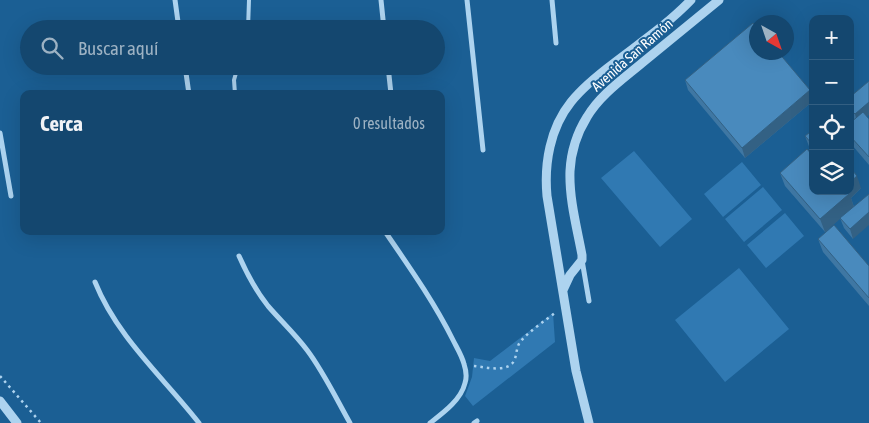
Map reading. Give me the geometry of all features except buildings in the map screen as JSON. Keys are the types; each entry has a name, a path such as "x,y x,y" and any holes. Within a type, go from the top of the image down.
{"street":[{"path":"175,0 178,20"},
{"path":"381,0 383,20"},
{"path":"468,0 483,150"},
{"path":"552,0 556,43"},
{"name":"Avenida San Ramón","path":"589,423 576,371 547,196 547,160 555,130 570,102 597,76 660,28 691,0"},
{"name":"Avenida San Ramón","path":"589,301 570,186 572,157 581,128 595,106 626,76 719,0"},
{"path":"186,75 188,90"},
{"path":"389,75 391,90"},
{"path":"0,133 11,196"},
{"path":"387,235 444,321 465,365 465,384 460,394 430,423"},
{"path":"240,256 257,292 307,350 330,386 350,423"},
{"path":"563,290 570,275 582,260"},
{"path":"95,282 114,320 199,423"},
{"path":"0,400 4,409 17,423"}],"lane":[{"path":"248,20 249,0"},
{"path":"235,75 235,90"}],"path":[{"path":"465,365 500,368 510,366 518,346 524,338 555,314"},
{"path":"0,376 41,423"}],"shaded area":[{"path":"634,151 692,219 660,247 601,178"},
{"path":"742,162 761,185 723,217 704,194"},
{"path":"763,187 782,210 744,242 725,219"},
{"path":"785,213 804,236 766,268 747,245"},
{"path":"739,268 789,329 725,382 675,320"},
{"path":"553,313 555,342 473,406 465,396 472,377 474,358 490,361"}]}
